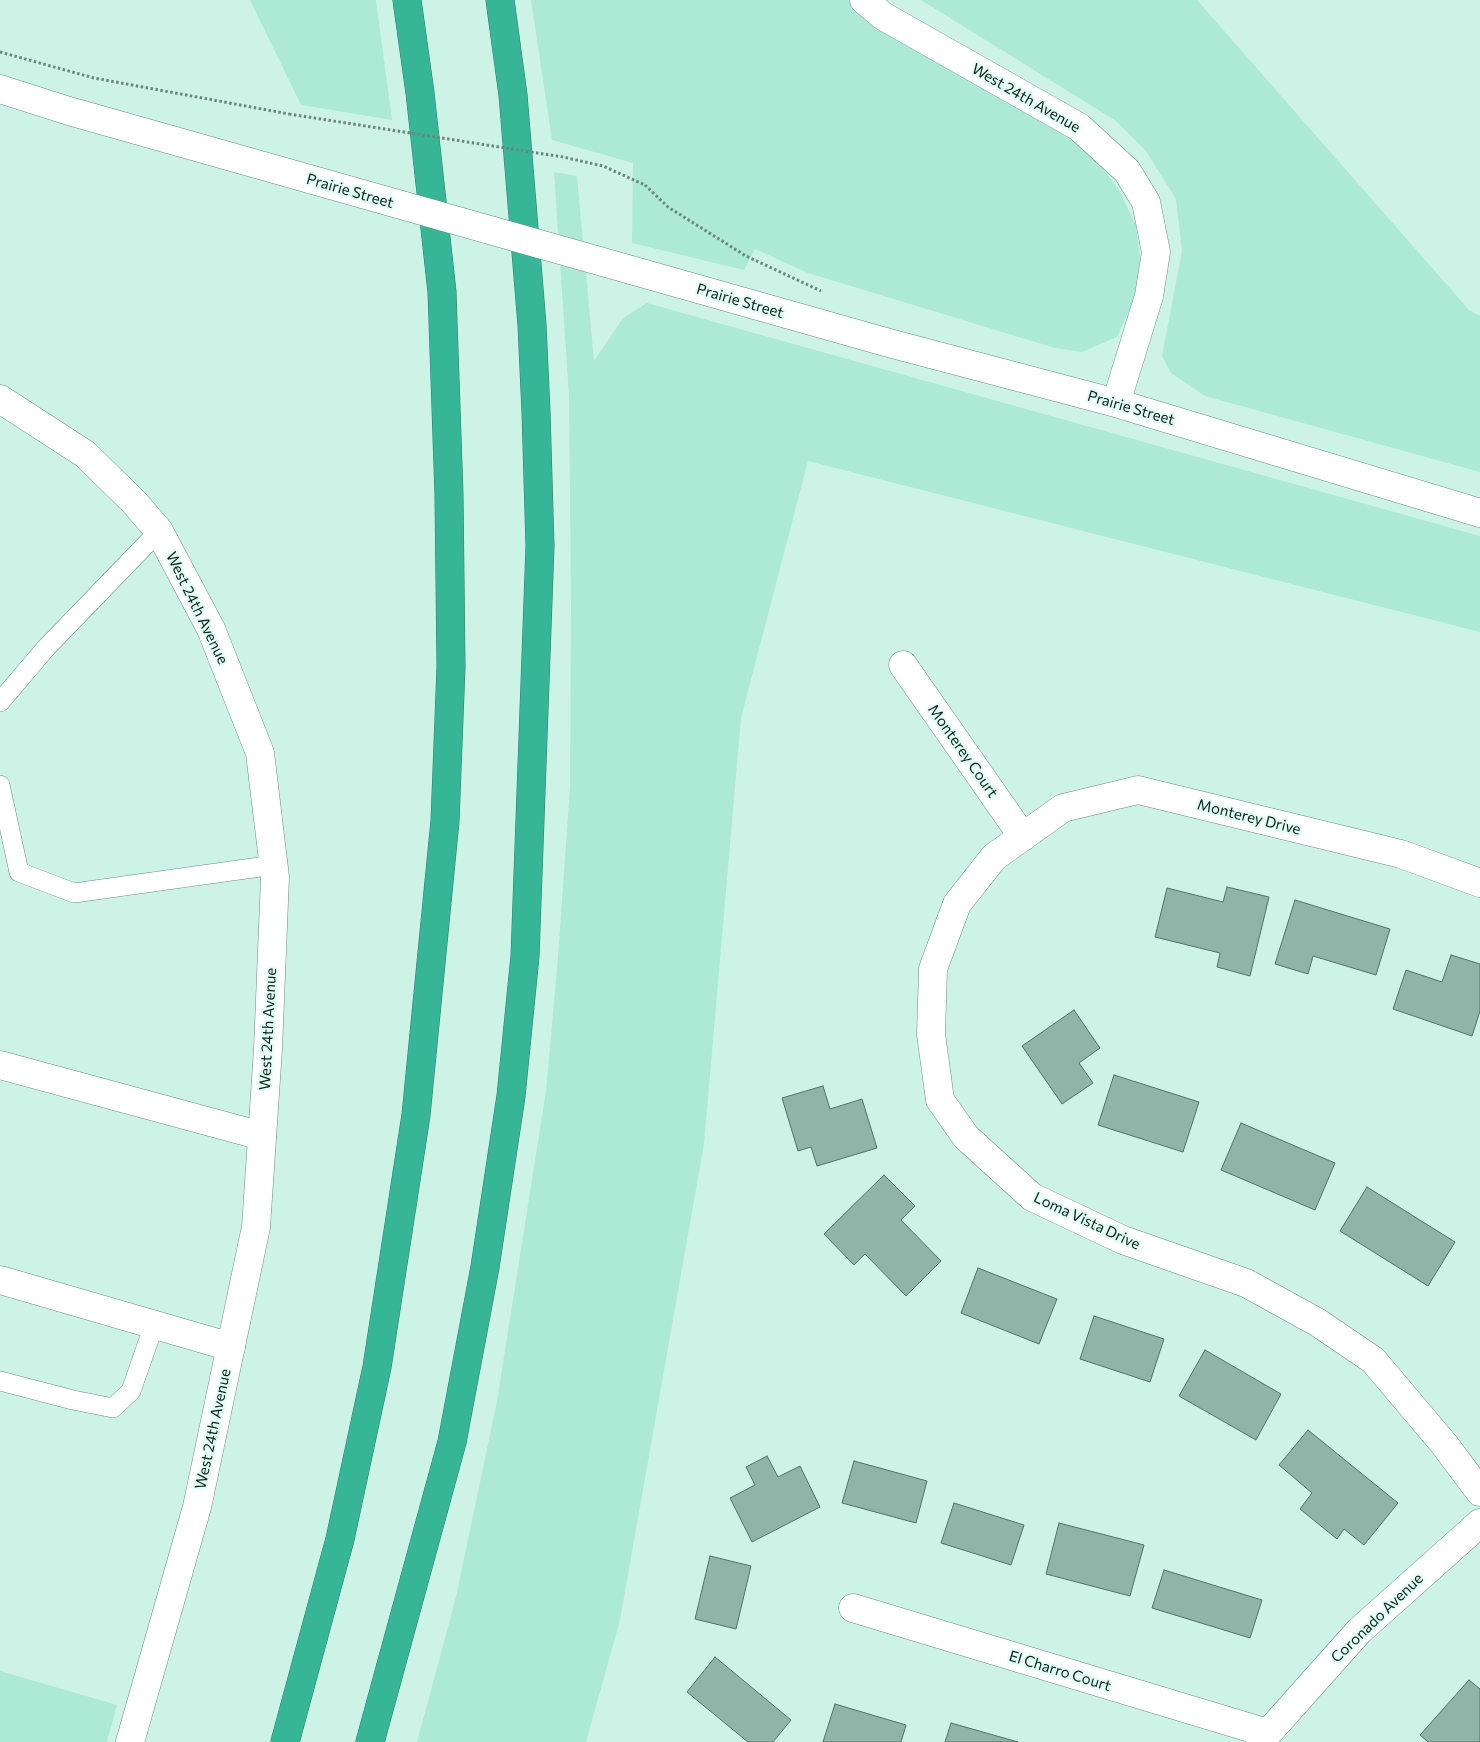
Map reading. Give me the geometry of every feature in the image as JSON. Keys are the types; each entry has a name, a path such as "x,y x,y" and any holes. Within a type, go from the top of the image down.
{"highway":[{"path":"285,1742 340,1539 377,1367 416,1115 445,821 451,667 449,494 442,292 420,93 407,0"},
{"path":"370,1742 452,1442 485,1267 511,1096 525,956 540,546 532,325 514,105 500,0"}],"street":[{"name":"West 24th Avenue","path":"864,0 883,16 1079,127 1127,171 1146,202 1156,252 1149,296 1116,403"},
{"name":"Prairie Street","path":"0,89 79,114 631,270 880,340 1116,403 1480,513"},
{"name":"West 24th Avenue","path":"0,399 84,454 134,502 159,531 211,629 260,753 274,865 269,1020 256,1227 196,1508 130,1742"},
{"name":"Monterey Court","path":"903,665 1023,837"},
{"name":"Monterey Drive","path":"1023,837 1063,808 1138,790 1401,854 1480,883"},
{"name":"Loma Vista Drive","path":"1023,837 994,857 958,904 933,968 931,1034 940,1100 966,1137 1032,1196 1123,1240 1246,1284 1317,1322 1373,1360 1444,1444 1480,1492"},
{"path":"0,1065 262,1136"},
{"path":"0,1280 230,1347"},
{"name":"Coronado Avenue","path":"1264,1738 1359,1632 1480,1523"},
{"name":"El Charro Court","path":"853,1608 1264,1738"}],"lane":[{"path":"0,702 45,649 159,531"},
{"path":"0,785 19,872 74,893 274,865"},
{"path":"0,1381 73,1400 113,1408 131,1391 154,1325"}],"path":[{"path":"0,52 94,78 289,114 563,157 603,166 645,185 668,207 746,256 828,294"}],"green space":[{"path":"250,0 376,0 392,120 301,105"},
{"path":"531,0 847,0 891,30 1061,128 1093,155 1119,190 1136,226 1140,259 1136,296 1117,337 1082,352 1055,348 808,273 755,249 744,270 632,243 633,163 552,140"},
{"path":"921,0 1197,0 1469,310 1480,316 1480,472 1205,396 1171,373 1162,356 1182,251 1176,199 1146,151 1116,121"},
{"path":"554,172 577,176 594,361 623,318 647,303 1480,536 1480,632 808,461 741,718 704,1144 620,1620 586,1742 417,1742 456,1597 497,1401 546,1091 558,957 570,786 571,604 569,396"},
{"path":"0,1671 117,1705 107,1742 0,1742"}],"building":[{"path":"1227,887 1269,897 1250,976 1217,967 1220,953 1155,937 1167,888 1223,902"},
{"path":"1295,900 1390,929 1376,975 1313,956 1308,974 1275,964"},
{"path":"1451,955 1480,964 1480,1011 1472,1036 1393,1009 1406,970 1442,982"},
{"path":"1074,1010 1100,1048 1079,1063 1093,1083 1062,1104 1022,1046"},
{"path":"1114,1075 1199,1102 1183,1152 1098,1125"},
{"path":"823,1086 830,1109 862,1099 877,1148 817,1166 811,1147 798,1151 782,1098"},
{"path":"1241,1123 1335,1163 1315,1210 1221,1170"},
{"path":"884,1175 915,1206 901,1220 941,1261 906,1296 865,1254 854,1265 824,1234"},
{"path":"1367,1187 1455,1242 1428,1286 1340,1231"},
{"path":"978,1268 1057,1299 1039,1344 961,1313"},
{"path":"1094,1316 1164,1339 1150,1382 1080,1359"},
{"path":"1205,1350 1281,1394 1256,1440 1179,1396"},
{"path":"1308,1430 1398,1503 1364,1545 1344,1529 1337,1539 1300,1509 1312,1493 1279,1465"},
{"path":"767,1456 778,1477 800,1466 820,1507 752,1542 730,1498 755,1485 746,1467"},
{"path":"854,1461 927,1481 916,1523 842,1503"},
{"path":"954,1503 1024,1525 1011,1565 941,1543"},
{"path":"1059,1523 1144,1545 1130,1596 1046,1574"},
{"path":"710,1556 751,1566 736,1629 695,1619"},
{"path":"1164,1570 1262,1600 1250,1638 1152,1608"},
{"path":"715,1657 791,1720 773,1742 748,1742 687,1692"},
{"path":"1469,1680 1480,1689 1480,1742 1428,1742 1420,1735"},
{"path":"835,1704 906,1725 901,1742 823,1742"},
{"path":"951,1723 1018,1742 945,1742"}]}
